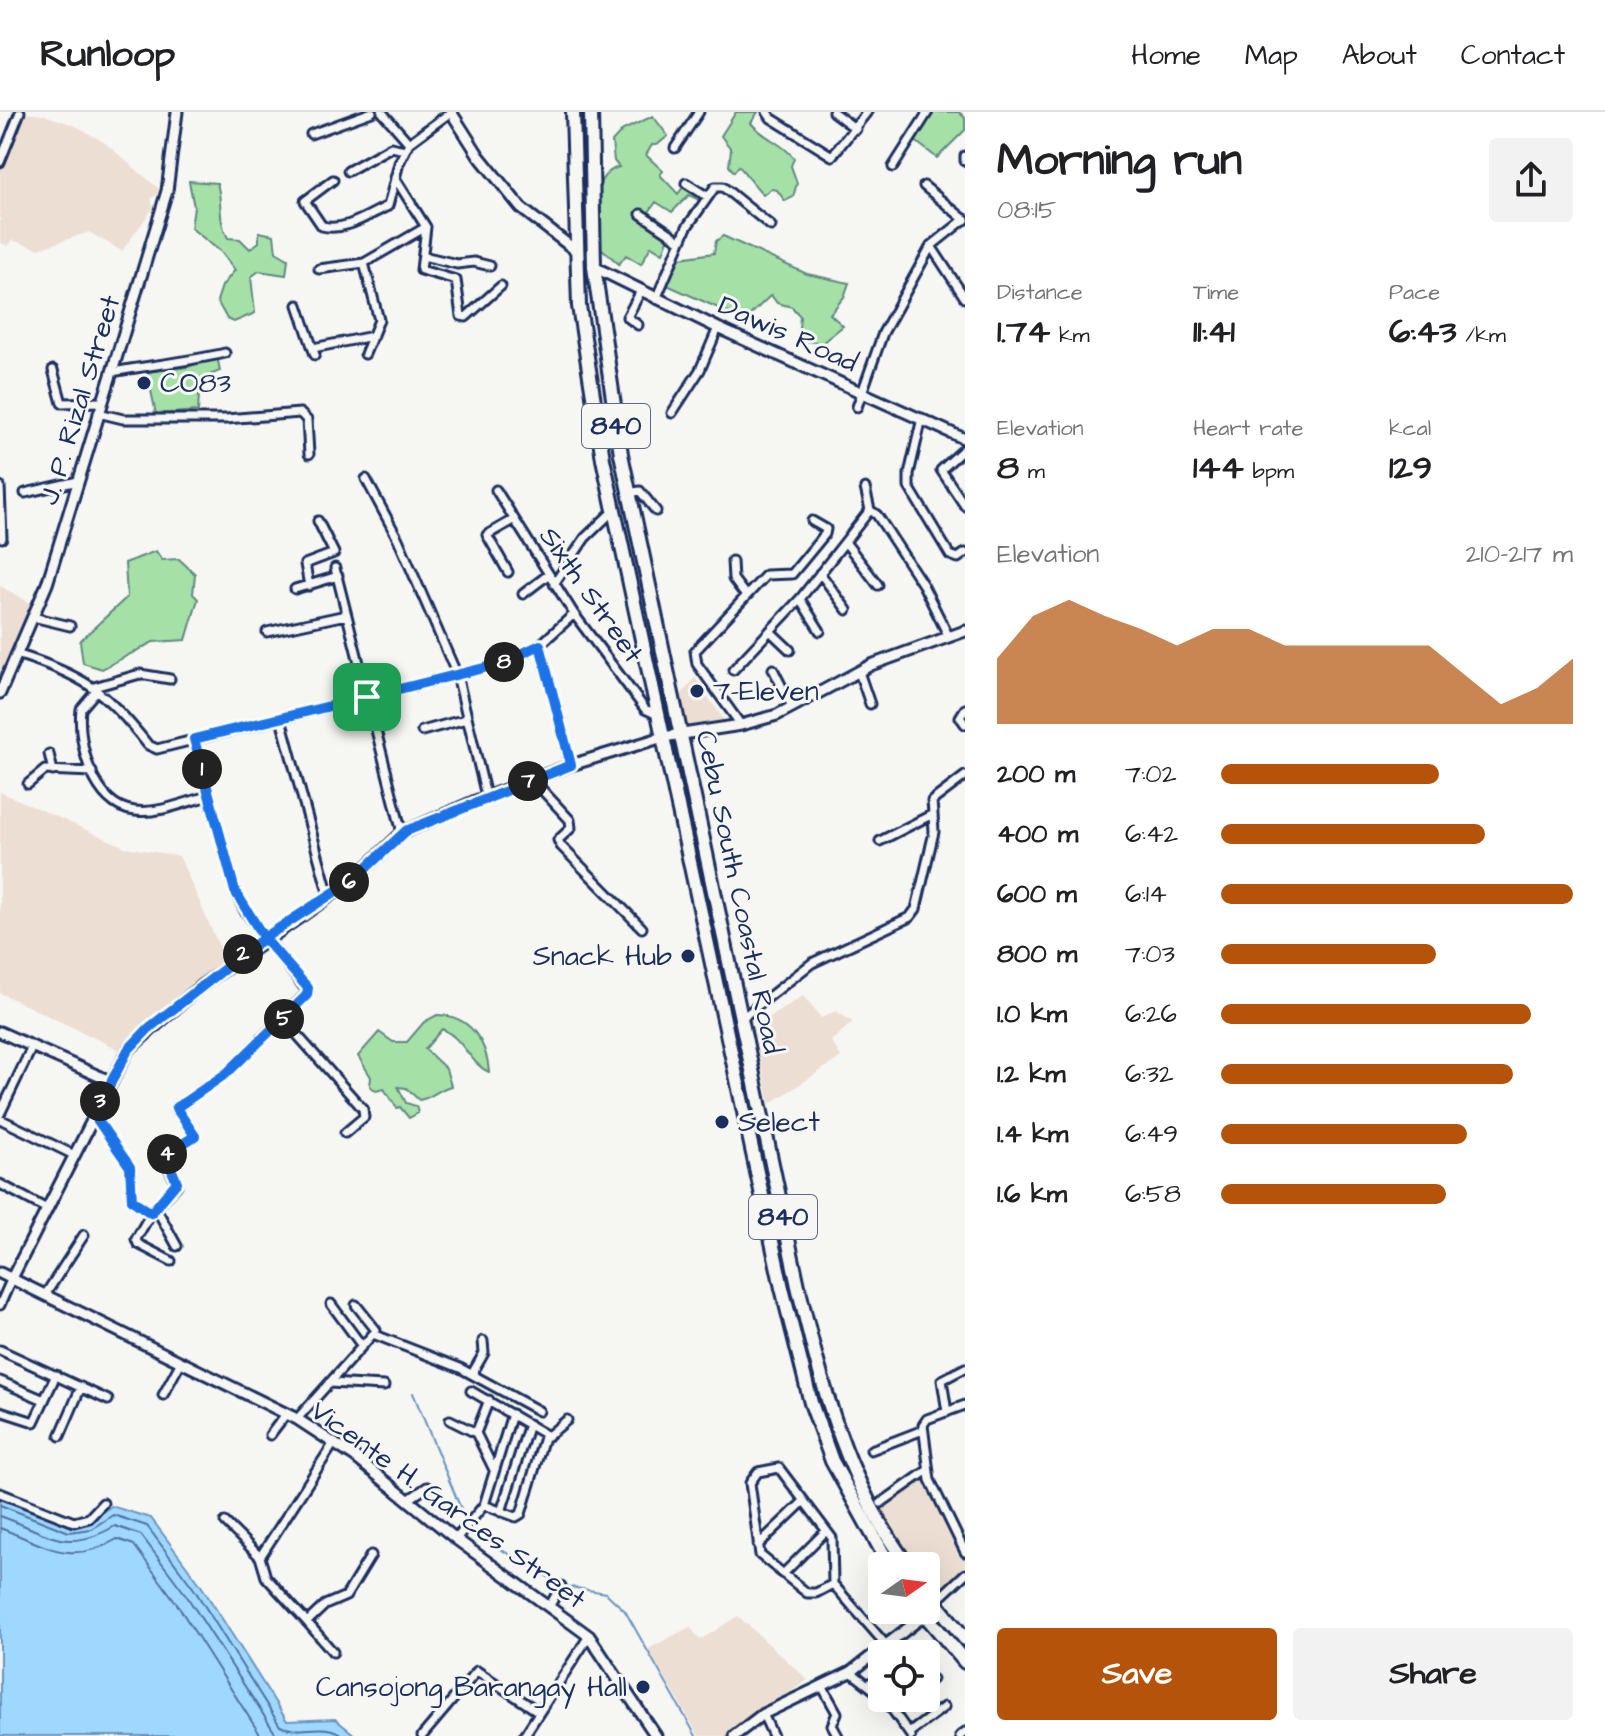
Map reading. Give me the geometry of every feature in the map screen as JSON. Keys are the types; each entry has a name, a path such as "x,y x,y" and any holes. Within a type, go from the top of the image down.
{"highway":[{"name":"Cebu South Coastal Road","path":"573,112 579,306 614,510 658,715 807,1387 832,1461 882,1552"},
{"name":"Cebu South Coastal Road","path":"591,112 594,267 629,493 680,734 825,1399 856,1478 900,1552"},
{"path":"940,1608 965,1639"},
{"path":"933,1624 965,1662"}],"street":[{"path":"0,162 20,112"},
{"name":"J. P. Rizal Street","path":"0,693 33,617 112,372 167,191 177,112"},
{"path":"311,134 372,112"},
{"path":"382,112 407,147"},
{"path":"333,180 305,201 322,226 335,229 388,206 407,147 451,112 479,156 521,208 575,250"},
{"path":"675,148 699,112"},
{"path":"767,112 771,118 828,156 837,153 867,112"},
{"path":"833,112 856,129"},
{"path":"893,167 928,112"},
{"path":"348,171 391,147 407,147"},
{"path":"395,178 426,227 423,272 456,280 463,318 501,286"},
{"path":"686,183 708,197"},
{"path":"857,407 860,391 883,333 931,246 965,220 924,186"},
{"path":"656,299 681,241 715,187 723,187 771,226"},
{"path":"641,214 681,241"},
{"path":"319,269 364,263 426,227"},
{"path":"931,246 965,298"},
{"path":"423,256 457,264 474,262 490,266"},
{"path":"364,263 379,320 365,354"},
{"name":"Dawis Road","path":"594,267 718,328 965,439"},
{"path":"638,325 627,317 641,291"},
{"path":"298,305 314,352 373,336"},
{"path":"672,413 700,370 718,328"},
{"path":"112,372 168,361 188,363 225,353"},
{"path":"53,370 62,403 102,402"},
{"path":"98,413 123,419 226,419 300,413 307,420 309,454"},
{"path":"922,418 909,474 909,487 950,555 958,558 965,553"},
{"path":"965,448 941,470 965,506"},
{"path":"366,479 398,539 457,675 486,796"},
{"path":"25,493 78,481"},
{"path":"0,486 2,538"},
{"path":"865,488 870,510 877,515 923,585 949,637"},
{"name":"Sixth Street","path":"496,490 574,614 645,709 658,715"},
{"path":"629,493 640,491 656,511"},
{"path":"554,584 585,538 614,510"},
{"path":"733,670 800,599 870,510"},
{"path":"508,572 487,535 513,520"},
{"path":"309,586 304,566 334,553 318,521"},
{"path":"741,725 694,657 695,651 766,575 792,574 815,550 823,540 826,529 812,521"},
{"path":"845,542 878,585"},
{"path":"732,561 733,579 746,596"},
{"path":"295,589 309,586 336,572 402,833"},
{"path":"820,573 847,610"},
{"path":"523,594 548,575"},
{"path":"800,599 820,631"},
{"path":"16,654 67,669 96,688 152,749 500,664 540,645 574,614"},
{"path":"267,632 346,615"},
{"path":"33,617 70,626"},
{"path":"0,1305 45,1208 128,1050 149,1028 264,938 353,880 402,833 486,796 571,765 663,737 741,725 792,707 859,672 965,631"},
{"path":"771,632 790,650"},
{"path":"540,645 571,765"},
{"path":"773,669 792,707"},
{"path":"859,672 870,704"},
{"path":"170,679 140,674 96,688 81,712 92,772 102,791 115,804 131,811 208,796"},
{"path":"965,709 960,717 965,724"},
{"path":"281,719 329,896"},
{"path":"422,731 466,719"},
{"path":"171,1261 136,1242 154,1210 177,1182 164,1157 195,1136 176,1108 227,1073 284,1020 307,995 308,988 264,938 235,891 194,739"},
{"path":"49,754 53,771"},
{"path":"28,784 41,771 92,772"},
{"path":"742,1018 812,963 910,917 916,909 934,832 932,801 965,776"},
{"path":"532,779 570,820 571,828 558,840 561,846 642,928"},
{"path":"880,841 933,814"},
{"path":"284,1020 365,1113 345,1133"},
{"path":"0,1032 110,1081"},
{"path":"32,1047 0,1117 74,1155"},
{"path":"94,1115 130,1167 132,1200 154,1210 177,1246"},
{"path":"0,1184 45,1208"},
{"path":"45,1295 84,1235"},
{"name":"Vicente H. Garces Street","path":"0,1273 297,1419 334,1443 456,1539 589,1636 656,1736"},
{"path":"331,1304 339,1319 362,1346"},
{"path":"356,1305 376,1330"},
{"path":"297,1419 373,1334 472,1374 539,1411"},
{"path":"472,1374 484,1353 483,1341"},
{"path":"0,1350 108,1400"},
{"path":"163,1395 181,1362"},
{"path":"947,1412 942,1380 965,1368"},
{"path":"0,1411 34,1422 56,1375"},
{"path":"0,1381 44,1400"},
{"path":"329,1383 384,1386"},
{"path":"60,1436 81,1387"},
{"path":"471,1391 545,1434 554,1435 567,1420"},
{"path":"476,1433 489,1400"},
{"path":"965,1405 927,1419 923,1430 928,1470 965,1552"},
{"path":"270,1435 286,1414"},
{"path":"456,1539 484,1505 512,1414"},
{"path":"450,1420 476,1433 494,1471"},
{"path":"501,1512 529,1424"},
{"path":"871,1450 923,1430"},
{"path":"484,1505 516,1517 521,1514 545,1434"},
{"path":"260,1557 334,1443"},
{"path":"833,1584 811,1594 765,1561 758,1545 750,1479 758,1472 776,1467 804,1501 833,1543 833,1584 882,1640"},
{"path":"881,1503 928,1470"},
{"path":"408,1500 427,1487"},
{"path":"0,1493 74,1522 89,1518 103,1503"},
{"path":"758,1545 804,1501"},
{"path":"225,1522 260,1557 266,1577 333,1652"},
{"path":"783,1574 826,1531"},
{"path":"307,1622 325,1605 346,1596 371,1555"},
{"path":"940,1597 965,1574"},
{"path":"549,1607 561,1586"},
{"path":"893,1640 910,1624"},
{"path":"524,1736 589,1636"},
{"path":"734,1736 763,1714 851,1672 868,1660"},
{"path":"422,1736 477,1671 539,1712"},
{"path":"851,1672 868,1683"},
{"path":"822,1686 837,1713 832,1725 838,1736"},
{"path":"894,1712 910,1735 944,1707"},
{"path":"763,1714 773,1736"},
{"path":"960,1736 965,1732"}],"shaded area":[{"path":"21,113 44,115 76,126 105,143 159,189 160,193 151,198 153,208 122,251 89,232 39,249 12,240 7,246 0,242 0,168"},
{"path":"0,586 32,604 0,681"},
{"path":"695,678 728,726 687,730 683,726 677,700"},
{"path":"0,792 125,847 179,856 225,960 118,1049 0,993"},
{"path":"803,996 821,1018 836,1011 853,1022 831,1041 841,1057 770,1104 753,1028"},
{"path":"923,1477 965,1559 965,1566 940,1589 940,1552 906,1552 879,1509"},
{"path":"738,1616 808,1680 724,1736 699,1736 648,1649 690,1627 700,1640"}],"green space":[{"path":"736,112 758,112 751,123 794,158 791,166 797,183 793,197 785,201 777,190 771,189 763,195 739,166 734,172 729,166 731,149 721,136"},
{"path":"930,112 959,112 965,118 965,130 937,158 913,139"},
{"path":"653,116 668,136 657,145 652,145 646,155 663,171 660,175 678,194 686,183 702,197 699,200 689,195 672,212 656,202 649,212 672,228 663,253 651,246 641,264 626,255 619,264 601,248 598,189 609,172 619,167 614,161 612,142 623,130"},
{"path":"189,181 217,183 222,225 228,238 240,239 250,249 259,242 259,232 274,235 276,252 288,259 286,275 259,271 251,277 255,313 234,322 227,319 217,301 222,286 235,270 221,252 191,228 194,207"},
{"path":"723,236 807,274 849,283 844,297 830,314 843,326 822,343 798,340 800,316 792,307 777,303 771,295 745,320 667,285 680,258 714,253 716,241"},
{"path":"217,356 220,371 200,379 198,411 156,414 147,372 188,367"},
{"path":"156,551 162,560 179,559 195,574 193,594 198,599 186,640 153,642 102,669 83,663 80,641 127,597 125,563"},
{"path":"437,1015 459,1020 475,1032 485,1050 489,1072 456,1038 442,1029 425,1049 446,1069 451,1086 419,1100 406,1088 398,1087 406,1103 416,1106 418,1113 409,1118 400,1107 397,1108 384,1089 376,1091 370,1086 371,1077 358,1056 379,1032 393,1042 407,1042 424,1022"}],"water":[{"path":"0,1496 70,1524 88,1522 111,1506 151,1518 200,1584 287,1721 335,1719 356,1736 0,1736"}],"waterway":[{"path":"413,1393 466,1521"},
{"path":"469,1528 558,1583"},
{"path":"564,1586 606,1593 625,1611 696,1736"}],"place":[{"name":"CO83","path":"144,383"},
{"name":"7-Eleven","path":"697,691"},
{"name":"Snack Hub","path":"688,956"},
{"name":"Select","path":"722,1122"},
{"name":"Cansojong Barangay Hall","path":"643,1687"}],"route":[{"path":"367,697 194,739 235,891 264,938 149,1028 128,1050 94,1115 130,1167 134,1183 132,1200 151,1213 177,1185 164,1159 165,1155 195,1136 176,1108 227,1073 307,995 308,988 264,938 353,880 402,833 571,765 540,645 500,664 367,697"}]}
